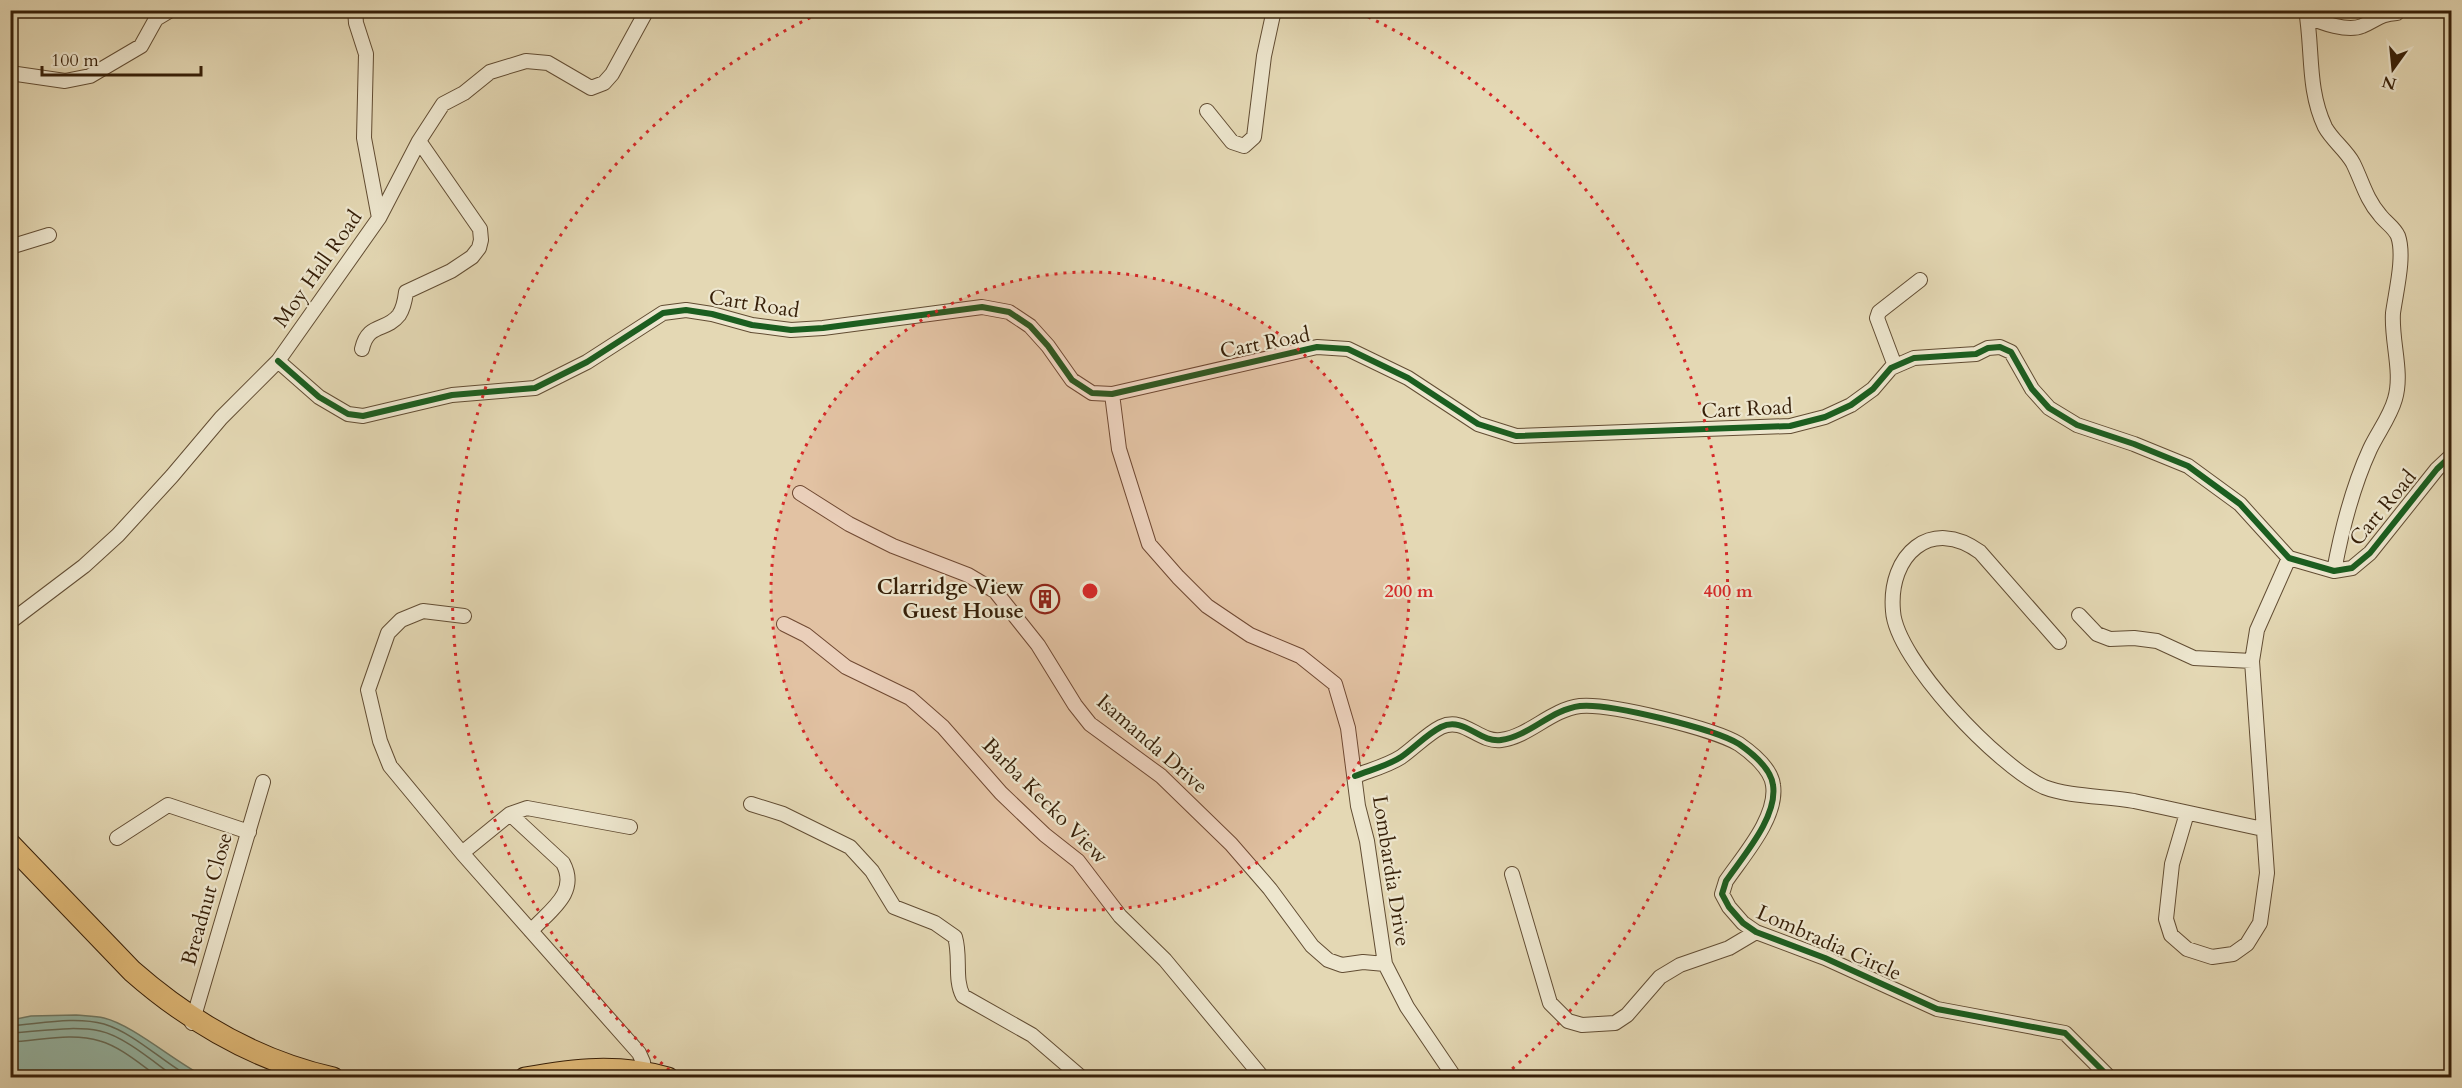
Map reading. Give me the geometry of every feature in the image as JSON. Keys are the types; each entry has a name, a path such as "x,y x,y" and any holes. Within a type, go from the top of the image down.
{"main road":[{"path":"10,844 132,971 192,1023 222,1046 297,1077"},
{"path":"10,854 127,979 165,1011 292,1067 333,1077"},
{"path":"525,1077 571,1069 626,1069 642,1076"},
{"path":"561,1077 572,1075 668,1077"}],"street":[{"path":"10,73 65,81 90,76 141,46 156,19 171,10"},
{"path":"355,10 356,23 366,54 364,138 380,218"},
{"name":"Moy Hall Road","path":"10,622 84,566 118,535 221,418 278,361 380,218 419,141 443,104 464,93 490,72 526,61 548,63 591,88 604,83 612,74 647,10"},
{"path":"1207,111 1232,142 1244,146 1254,137 1264,56 1274,10"},
{"path":"2187,813 2172,864 2166,919 2171,934 2187,949 2212,957 2233,954 2247,944 2260,923 2266,873 2252,661 2257,630 2289,558 2334,571 2341,534 2354,488 2395,398 2397,355 2393,317 2400,250 2398,236 2380,216 2361,185 2353,163 2326,129 2315,99 2311,77 2307,13 2351,28 2360,27 2384,14 2397,13"},
{"path":"362,349 364,337 399,315 406,292 451,271 472,257 479,248 480,229 419,141"},
{"path":"10,247 49,235"},
{"path":"1895,366 1877,318 1879,312 1920,280"},
{"name":"Cart Road","path":"278,361 319,397 348,414 363,416 452,395 535,388 587,362 663,313 686,310 752,325 791,330 823,328 982,307 1009,312 1030,326 1048,346 1072,380 1092,393 1112,394 1317,347 1348,349 1408,378 1478,424 1516,436 1791,426 1825,417 1851,405 1873,389 1891,368 1914,358 1976,354 1988,348 2000,347 2011,352 2032,389 2049,408 2077,425 2188,465 2240,504 2289,558"},
{"name":"Lombardia Drive","path":"1112,394 1119,449 1149,544 1207,606 1250,635 1300,656 1335,684 1348,728 1358,806 1367,841 1385,964 1412,1015 1455,1077"},
{"name":"Cart Road","path":"2334,571 2352,568 2370,553 2437,469 2451,455"},
{"name":"Isamanda Drive","path":"800,493 849,524 893,546 968,575 995,591 1038,645 1075,705 1090,724 1161,776 1231,844 1270,889 1311,946 1328,960 1342,964 1363,962 1385,964"},
{"path":"2059,642 1980,552 1967,542 1945,537 1923,543 1905,556 1898,568 1893,612 1910,654 1934,689 1981,739 2022,773 2044,787 2132,801 2263,829"},
{"path":"464,616 423,611 401,620 388,633 368,690 380,741 390,766 462,853 639,1053 642,1076"},
{"path":"2079,615 2097,634 2110,639 2134,638 2157,641 2194,658 2252,661"},
{"name":"Barba Kecko View","path":"784,624 806,635 846,667 910,698 943,727 1001,794 1045,835 1078,861 1120,916 1165,960 1263,1077"},
{"name":"Lombradia Circle","path":"1355,776 1399,759 1442,727 1456,724 1485,738 1498,741 1513,737 1553,714 1579,706 1616,709 1654,717 1738,743 1760,761 1773,784 1771,812 1726,881 1722,894 1729,908 1743,923 1756,932 1825,958 1937,1009 1967,1016 2044,1027 2066,1033 2110,1077"},
{"name":"Breadnut Close","path":"192,1023 263,782"},
{"path":"751,804 783,814 850,847 872,871 894,907 935,923 955,937 959,958 958,987 963,996 1032,1035 1082,1077"},
{"path":"117,838 168,805 249,832"},
{"path":"462,853 510,814 527,808 630,827"},
{"path":"510,814 563,863 570,883 566,893 531,931"},
{"path":"1512,874 1550,1003 1568,1021 1582,1025 1615,1023 1627,1015 1660,977 1680,965 1729,948 1756,932"},
{"path":"2450,1077 2451,1072"}],"water":[{"path":"31,1016 101,1017 128,1028 205,1077 11,1077 11,1020"}],"cycle path":[{"path":"278,361 319,397 348,414 363,416 452,395 535,388 587,362 663,313 686,310 712,314 752,325 791,330 823,328 982,307 1009,312 1030,326 1048,346 1072,380 1092,393 1112,394 1317,347 1348,349 1408,378 1478,424 1516,436 1790,426 1825,417 1851,405 1873,389 1891,368 1914,358 1976,354 1988,348 2000,347 2011,352 2032,389 2049,408 2077,425 2134,444 2188,466 2240,504 2289,558 2334,571 2352,568 2370,553 2437,469 2452,455"},
{"path":"1355,776 1396,760 1441,727 1457,725 1486,738 1501,740 1521,734 1559,712 1580,706 1637,713 1708,731 1726,738 1750,752 1769,773 1773,785 1773,797 1765,823 1726,881 1722,894 1729,907 1743,923 1756,932 1825,958 1937,1009 2065,1033 2110,1078"}],"place":[{"name":"Clarridge View Guest House","path":"1045,599"}]}
